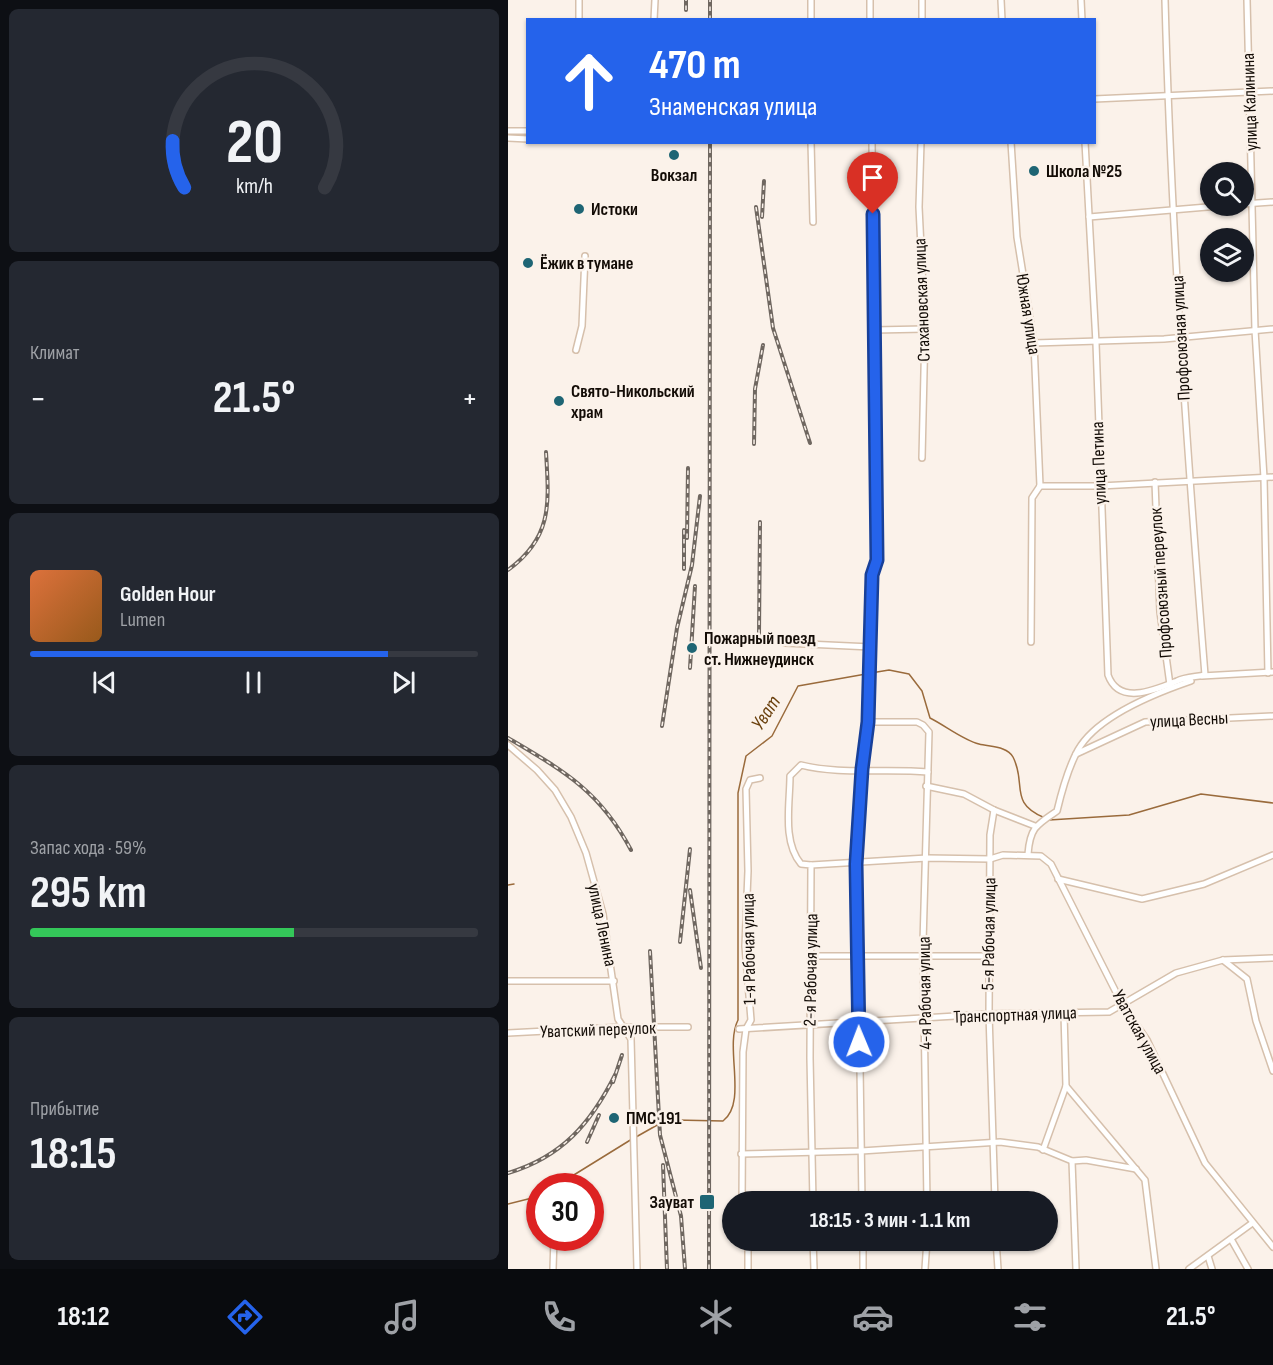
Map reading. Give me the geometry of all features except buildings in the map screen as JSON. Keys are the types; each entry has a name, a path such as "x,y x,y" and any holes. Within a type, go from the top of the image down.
{"street":[{"path":"578,0 579,18"},
{"path":"654,18 655,0"},
{"path":"811,0 811,18"},
{"path":"870,0 870,18"},
{"path":"922,0 922,18"},
{"path":"1001,0 1002,18"},
{"path":"1081,0 1082,18"},
{"name":"Профсоюзная улица","path":"1165,0 1189,480 1205,675"},
{"name":"улица Калинина","path":"1247,0 1252,162"},
{"path":"1096,99 1273,91"},
{"path":"508,131 526,131"},
{"path":"508,138 526,139"},
{"path":"811,144 813,222"},
{"path":"862,1191 856,864 862,769 868,722 872,575 877,560 872,144"},
{"name":"Стахановская улица","path":"921,144 919,207 925,329 922,458"},
{"name":"Южная улица","path":"1011,144 1017,237 1034,343 1040,486 1032,498 1031,642"},
{"name":"улица Петина","path":"1085,144 1096,343 1106,664 1111,683 1119,692 1126,693 1170,685 1178,680 1205,675"},
{"path":"1254,204 1273,202"},
{"path":"1089,217 1174,207 1200,206"},
{"name":"улица Калинина","path":"1253,216 1255,330 1264,478 1270,672"},
{"path":"576,350 582,327 584,256"},
{"path":"874,330 925,329"},
{"path":"1034,343 1096,343 1273,330"},
{"path":"1040,486 1100,486 1273,477"},
{"name":"Профсоюзный переулок","path":"1154,482 1160,612 1170,685"},
{"path":"785,643 871,647"},
{"path":"928,772 810,768 800,765 790,776 790,837 795,856 801,864 811,865 927,858 990,859 1003,855 1028,854 1030,837 1035,826 1057,811 1076,754 1094,733 1127,708 1142,699 1205,675 1270,672"},
{"name":"улица Весны","path":"1076,754 1145,722 1273,716"},
{"name":"4-я Рабочая улица","path":"868,722 906,722 923,725 929,732 923,955 927,1191"},
{"name":"улица Ленина","path":"508,746 543,777 571,817 586,853 603,914 618,1019 631,1039 636,1147 637,1269"},
{"name":"1-я Рабочая улица","path":"742,1191 743,1052 746,1029 751,1020 745,946 748,871 746,789 750,780 760,778"},
{"path":"926,786 964,794 994,810 1035,826"},
{"name":"5-я Рабочая улица","path":"994,810 990,859 988,1014 994,1191"},
{"name":"Уватская улица","path":"1028,854 1041,856 1051,864 1122,1004 1147,1040 1205,1163 1251,1224 1273,1247"},
{"path":"1058,879 1142,899 1204,884 1273,855"},
{"name":"2-я Рабочая улица","path":"811,865 812,1191"},
{"path":"812,956 989,956"},
{"name":"Транспортная улица","path":"739,1029 988,1014 1109,1012 1176,973 1223,960 1273,958"},
{"path":"1223,960 1246,979 1256,1021 1273,1071"},
{"path":"508,981 613,981"},
{"path":"1043,1150 1066,1086 1064,1013"},
{"name":"Уватский переулок","path":"508,1033 623,1027 688,1027"},
{"path":"1066,1086 1145,1180 1156,1269"},
{"path":"741,1154 1020,1143 1072,1161 1086,1160 1136,1169"},
{"path":"1072,1161 1076,1269"},
{"path":"1189,1269 1251,1224"},
{"path":"1231,1239 1248,1269"},
{"path":"553,1269 554,1251"},
{"path":"748,1251 748,1269"},
{"path":"813,1251 814,1269"},
{"path":"863,1251 863,1269"},
{"path":"925,1269 926,1251"},
{"path":"997,1251 998,1269"},
{"path":"1208,1256 1212,1269"}],"waterway":[{"name":"Уват","path":"871,673 889,670 909,674 922,691 930,718 967,739 1010,753 1017,767 1022,799 1026,806 1045,818"},
{"name":"Уват","path":"636,1137 659,1124 675,1120 723,1121 730,1112 734,1101 733,1044 738,1020 738,793 746,756 772,736 798,686 866,674"},
{"name":"Уват","path":"1049,820 1129,815 1201,794 1273,803"},
{"path":"508,885 514,884"},
{"name":"Уват","path":"577,1173 632,1139"},
{"name":"Уват","path":"508,1204 526,1200"}],"railway":[{"path":"686,0 686,10"},
{"path":"710,0 710,18"},
{"path":"709,1269 710,144"},
{"path":"762,217 764,181"},
{"path":"756,207 773,328 810,443"},
{"path":"754,444 755,389 763,345"},
{"path":"508,570 523,558 541,532 547,503 546,452"},
{"path":"687,538 688,468"},
{"path":"662,726 677,628 692,565 700,496"},
{"path":"759,634 760,522"},
{"path":"684,530 684,569"},
{"path":"690,668 695,586"},
{"path":"508,738 579,784 607,812 631,850"},
{"path":"680,942 690,849"},
{"path":"690,890 701,968"},
{"path":"650,951 660,1135 681,1216 685,1269"},
{"path":"613,1082 622,1055"},
{"path":"508,1173 544,1158 573,1136 596,1108 615,1075"},
{"path":"587,1142 599,1115"},
{"path":"663,1165 667,1269"}],"place":[{"name":"Вокзал","path":"674,155"},
{"name":"Школа №25","path":"1034,171"},
{"name":"Истоки","path":"579,209"},
{"name":"Ёжик в тумане","path":"528,263"},
{"name":"Свято-Никольский храм","path":"559,401"},
{"name":"Пожарный поезд ст. Нижнеудинск","path":"692,648"},
{"name":"ПМС 191","path":"614,1118"},
{"name":"Зауват","path":"707,1202"}],"route":[{"path":"859,1042 856,864 862,769 868,722 872,575 877,560 873,214"}]}
